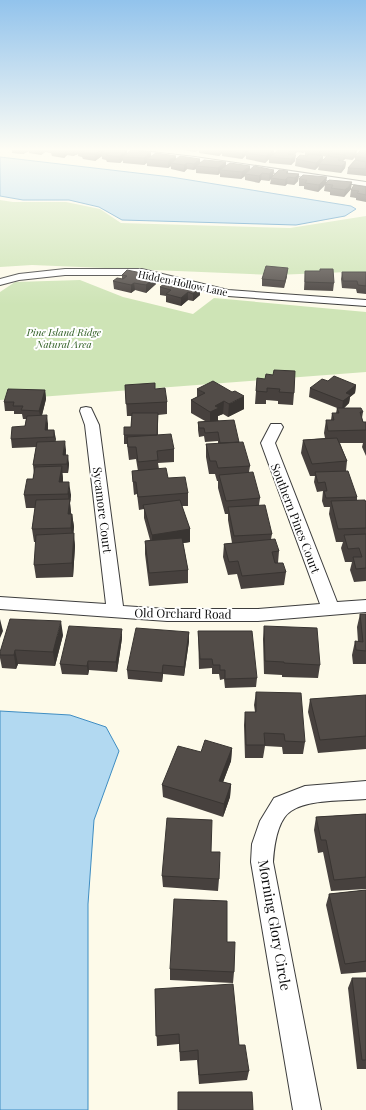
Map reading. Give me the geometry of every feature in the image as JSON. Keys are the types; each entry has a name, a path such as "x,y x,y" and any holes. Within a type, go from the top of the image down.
{"street":[{"name":"Hidden Hollow Lane","path":"0,282 19,277 65,272 142,272 228,293 366,303"},
{"name":"Sycamore Court","path":"86,411 92,425 115,611"},
{"name":"Southern Pines Court","path":"276,427 268,443 331,609"},
{"name":"Old Orchard Road","path":"0,603 167,615 251,615 366,606"},
{"name":"Morning Glory Circle","path":"307,1110 262,862 263,844 271,821 282,805 305,795 366,790"}],"green space":[{"path":"0,202 66,202 100,209 121,223 290,228 366,216 366,273 348,272 275,275 32,265 0,267"},
{"name":"Pine Island Ridge Natural Area","path":"80,280 123,297 193,314 214,298 366,312 366,372 0,400 0,292 15,282"}],"water":[{"path":"77,202 325,202 351,206 356,209 345,216 296,225 122,220 99,207"},
{"path":"0,711 70,715 106,727 119,751 94,820 88,904 88,1110 0,1110"}],"building":[{"path":"266,266 288,268 285,281 262,279"},
{"path":"320,269 333,269 334,283 305,282 305,271 320,271"},
{"path":"127,270 156,276 146,285 134,283 131,285 113,281 117,278 123,279 127,276 122,275"},
{"path":"342,272 366,272 366,286 358,285 357,281 343,281"},
{"path":"169,280 200,287 193,294 188,292 181,298 166,294 171,290 160,287"},
{"path":"274,370 295,371 294,393 279,392 280,389 267,388 267,392 256,391 257,378 265,379 266,374 273,375"},
{"path":"334,376 356,385 346,393 351,395 343,401 310,388 322,379 328,381"},
{"path":"213,381 232,392 235,391 244,396 229,404 224,401 215,406 219,408 210,412 191,400 205,393 197,389"},
{"path":"155,383 155,389 165,388 167,402 126,404 125,385"},
{"path":"8,389 45,390 39,411 21,410 23,406 13,406 14,402 4,402"},
{"path":"337,408 361,408 363,412 360,412 363,422 366,422 366,430 328,431 326,420 334,420 332,413 339,413"},
{"path":"132,413 158,413 157,435 124,435 124,427 131,427"},
{"path":"47,415 45,430 54,430 54,437 11,439 12,427 25,426 27,416"},
{"path":"234,420 239,442 220,443 218,432 205,433 204,428 199,428 198,422"},
{"path":"171,434 174,449 157,451 158,460 138,462 136,447 128,447 127,437"},
{"path":"337,438 347,461 312,464 303,440"},
{"path":"65,441 63,455 68,455 67,464 33,465 37,442"},
{"path":"243,442 250,466 218,468 216,461 210,461 206,444"},
{"path":"62,466 59,482 69,482 68,494 24,495 27,479 33,479 35,467"},
{"path":"166,468 168,478 185,477 188,493 138,497 136,482 133,482 132,471"},
{"path":"348,471 357,497 326,498 324,491 327,491 325,482 318,483 315,472"},
{"path":"253,472 260,498 226,501 219,475"},
{"path":"70,499 68,514 72,514 71,528 32,529 36,500"},
{"path":"180,500 190,529 152,535 143,505"},
{"path":"365,500 366,528 338,529 331,501"},
{"path":"265,505 272,534 234,536 228,507"},
{"path":"74,533 72,563 34,565 36,535"},
{"path":"366,534 366,568 356,569 353,557 362,557 359,548 348,549 344,535"},
{"path":"182,538 188,570 149,573 145,541"},
{"path":"275,539 279,551 272,552 275,563 283,563 286,572 242,576 238,561 229,562 224,544"},
{"path":"360,614 366,614 366,651 356,650 355,641 363,642"},
{"path":"10,619 61,621 53,652 15,650 14,655 0,655"},
{"path":"69,626 122,629 116,662 88,661 87,666 60,664"},
{"path":"264,626 317,628 320,665 265,661"},
{"path":"136,628 189,632 184,667 163,665 162,673 127,670"},
{"path":"198,631 252,631 257,678 225,679 225,670 220,670 220,665 213,665 212,659 200,659"},
{"path":"256,692 301,693 305,742 285,741 284,734 264,733 265,745 246,745 245,712 256,712"},
{"path":"366,695 366,736 320,740 310,699"},
{"path":"205,740 232,748 219,781 231,784 224,804 162,785 178,746 201,752"},
{"path":"366,814 366,877 334,880 326,840 321,840 316,817"},
{"path":"167,818 212,820 211,852 220,852 219,879 162,876"},
{"path":"366,890 366,961 345,964 329,894"},
{"path":"174,899 227,901 227,942 235,942 234,972 170,969"},
{"path":"352,978 366,978 366,1060 362,1060"},
{"path":"233,984 239,1045 245,1045 249,1071 199,1075 198,1050 180,1052 179,1034 156,1036 155,989"},
{"path":"178,1092 252,1092 253,1110 178,1110"}]}
